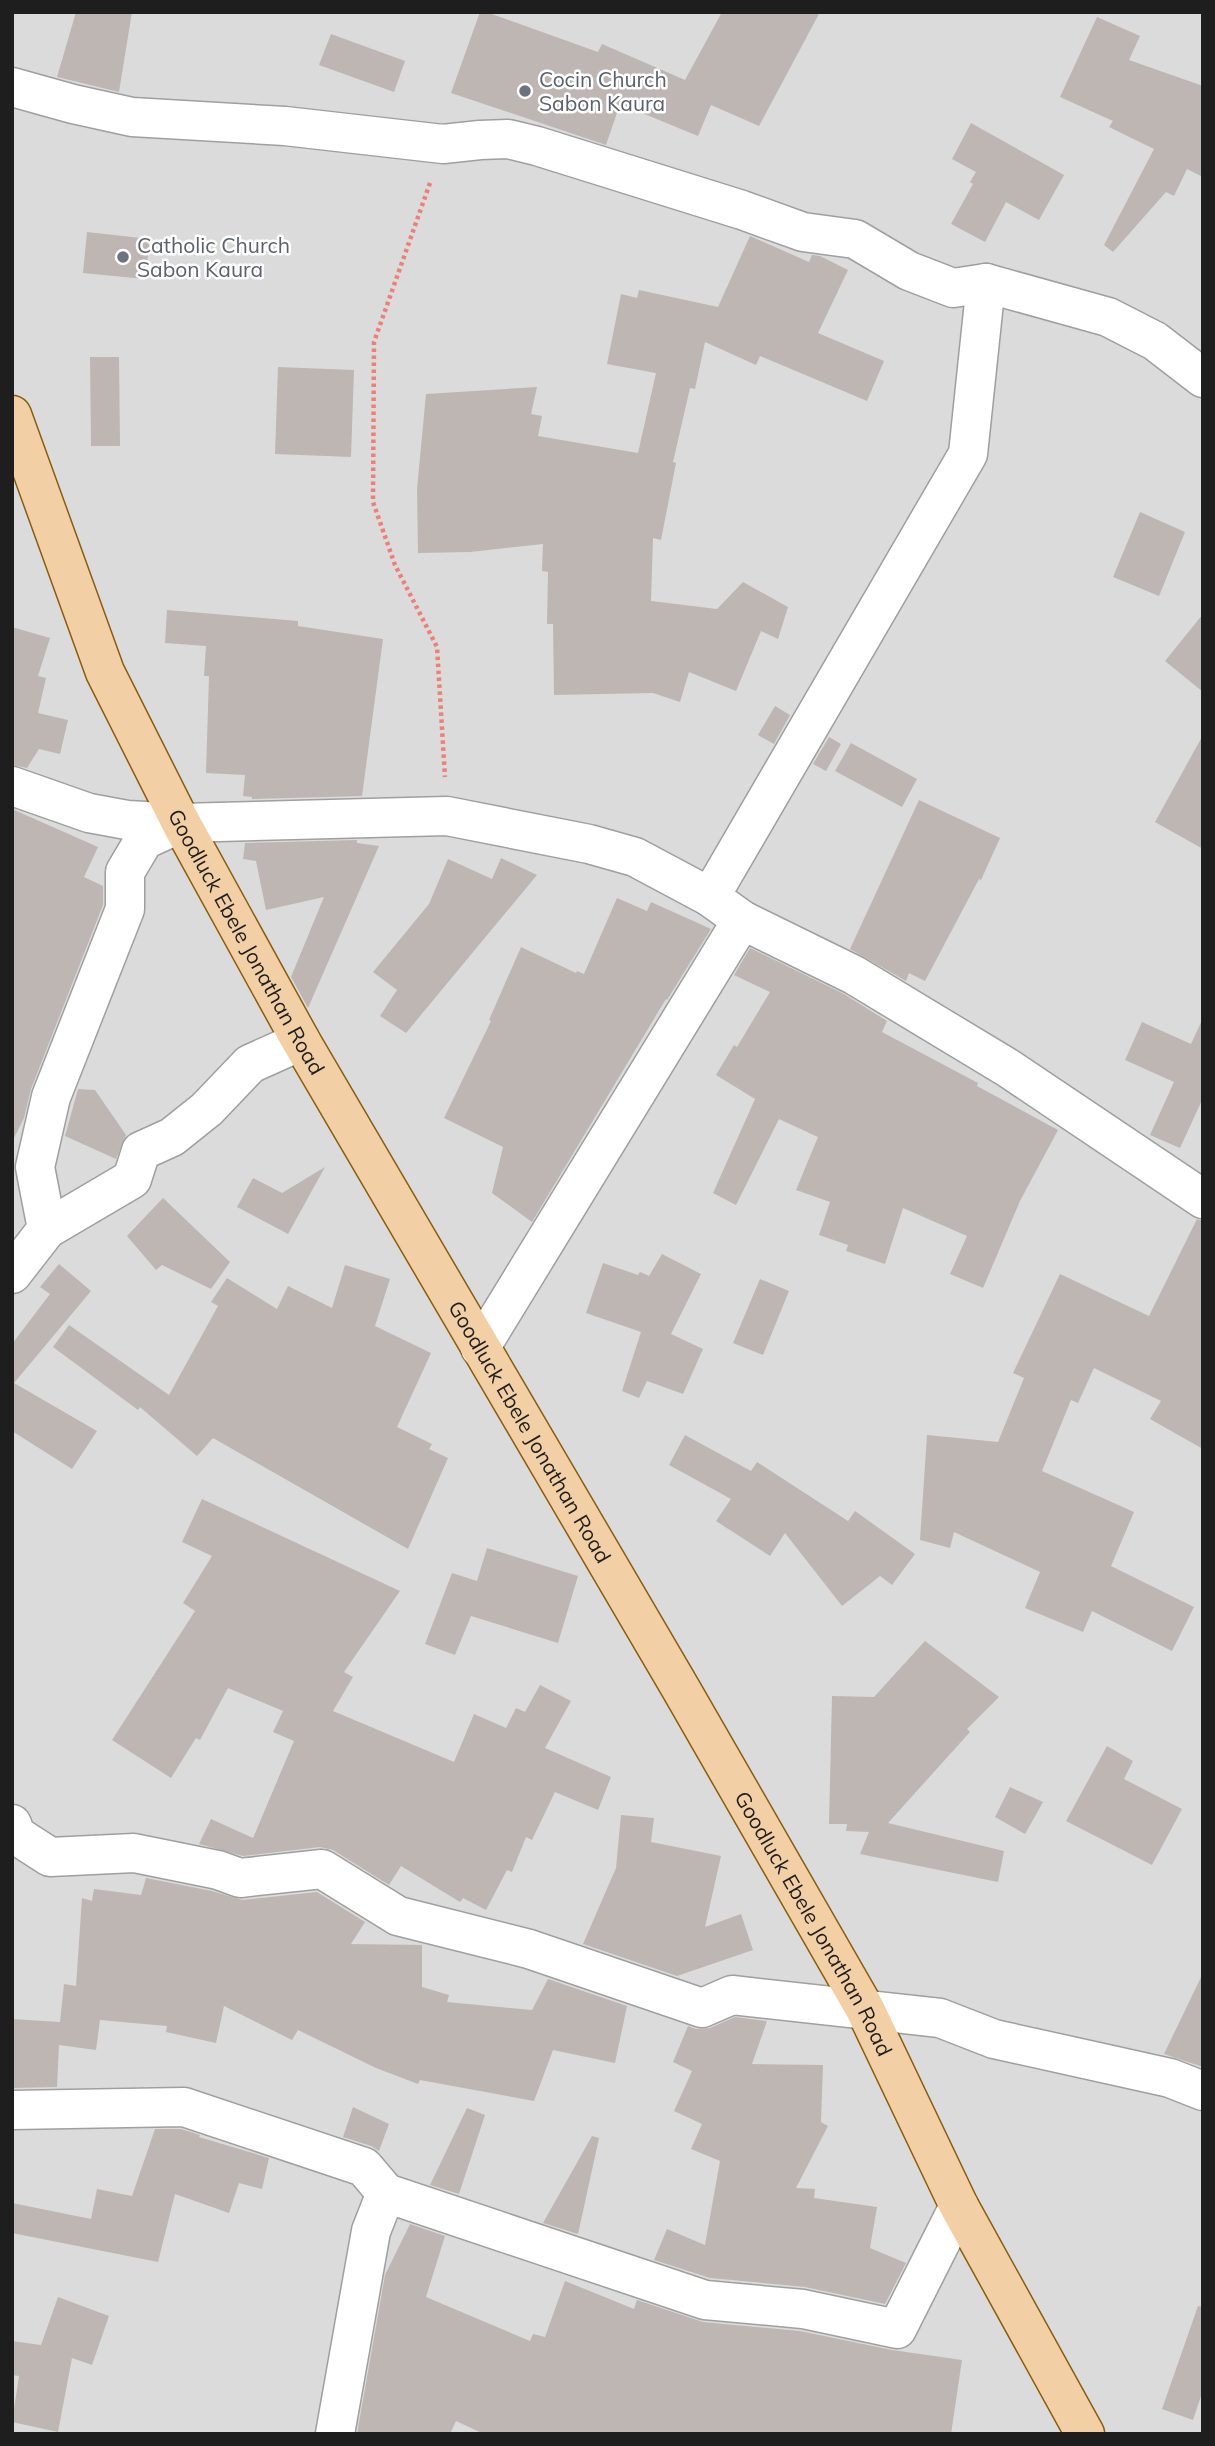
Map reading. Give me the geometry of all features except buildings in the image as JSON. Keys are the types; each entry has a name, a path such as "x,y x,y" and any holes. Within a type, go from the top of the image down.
{"main road":[{"name":"Goodluck Ebele Jonathan Road","path":"12,415 105,672 181,823 301,1041 681,1689 864,2008 959,2206 1085,2434"}],"street":[{"path":"12,87 132,117 285,125 443,144 508,139 537,146 742,210 803,232 855,239 909,271 953,288 986,283 1114,320 1155,341 1203,379"},
{"path":"710,897 968,454 986,283"},
{"path":"12,786 89,813 127,820 181,823 447,816 589,844 635,857 710,897 742,920 854,975 1008,1068 1203,1199"},
{"path":"47,1230 34,1167 51,1097 125,909 125,872 144,840 181,823"},
{"path":"480,1348 742,920"},
{"path":"12,1274 47,1230 132,1179 141,1151 172,1137 207,1108 250,1064 301,1041"},
{"path":"12,1824 16,1835 50,1857 134,1853 218,1870 240,1878 322,1869 398,1916 529,1949 702,2008 732,1995 940,2018 994,2039 1170,2078 1203,2091"},
{"path":"12,2110 184,2106 364,2167 386,2193 705,2300 803,2309 897,2329 959,2206"},
{"path":"335,2434 371,2231 386,2193"}],"path":[{"path":"443,144 374,342 373,502 394,565 437,647 447,816"}],"shaded area":[{"path":"12,12 1203,12 1203,2434 12,2434"}],"place":[{"name":"Cocin Church Sabon Kaura","path":"525,91"},
{"name":"Catholic Church Sabon Kaura","path":"123,257"}]}
